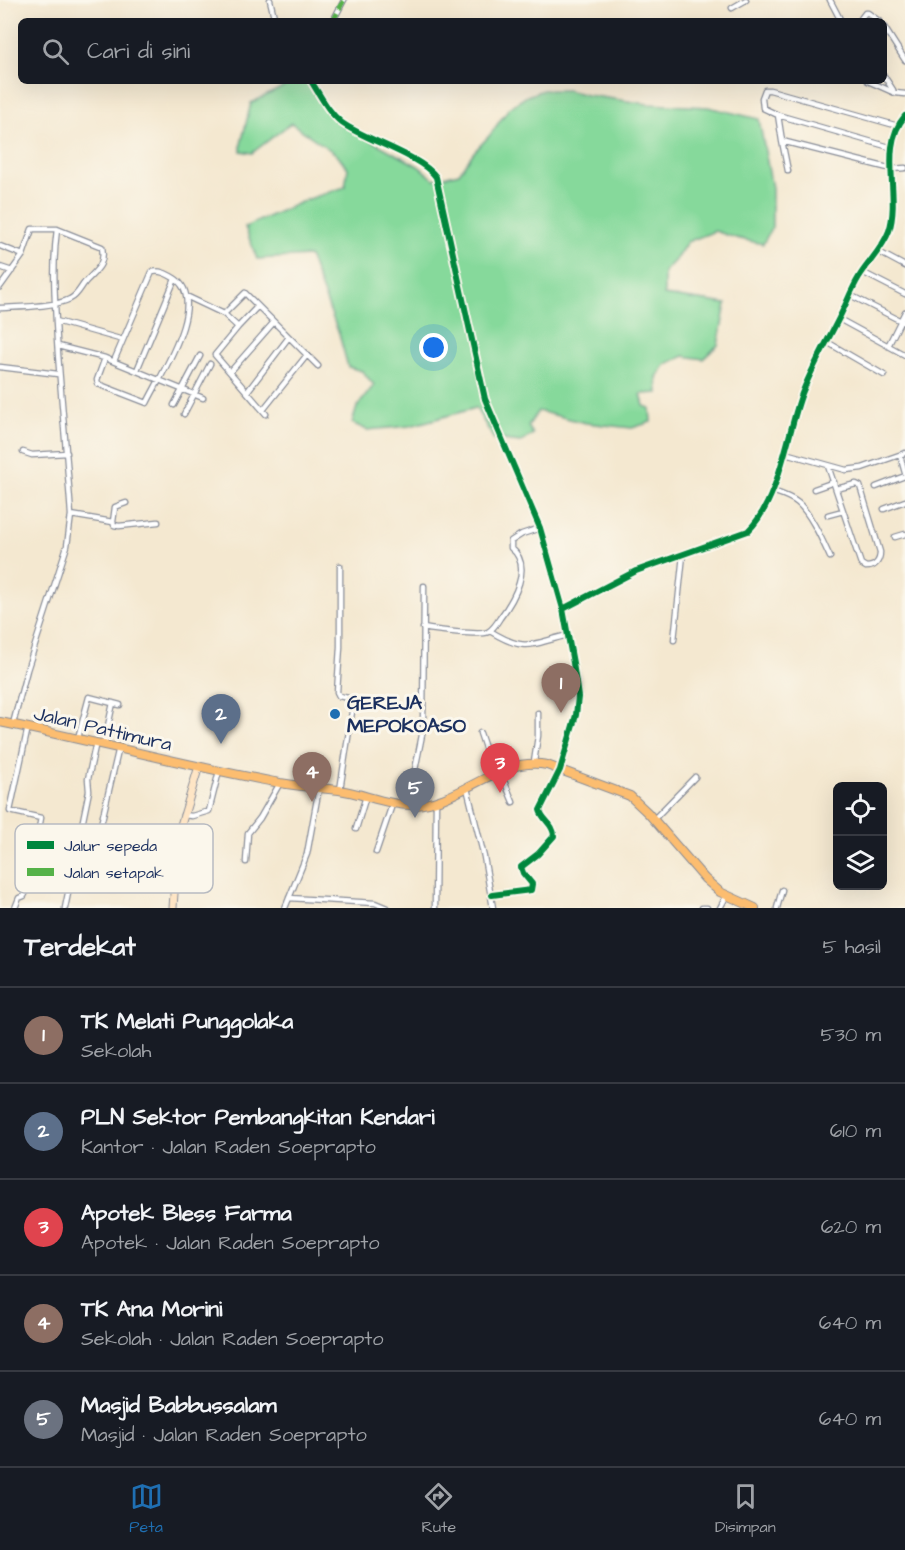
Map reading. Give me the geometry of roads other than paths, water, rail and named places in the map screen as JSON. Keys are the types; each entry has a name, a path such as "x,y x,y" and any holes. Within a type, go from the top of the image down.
{"highway":[{"name":"Jalan Pattimura","path":"0,722 219,771 280,783 340,790 408,805 436,801 514,765 534,762"},
{"path":"534,762 623,792 640,804 705,879 727,895 755,908"}],"main road":[{"path":"181,824 199,766"},
{"path":"173,908 174,893"}],"street":[{"path":"270,0 275,18"},
{"path":"335,18 344,0"},
{"path":"732,8 746,0"},
{"path":"830,0 839,18"},
{"path":"861,18 868,13 875,18"},
{"path":"887,32 905,60"},
{"path":"887,81 895,93"},
{"path":"313,84 323,101 340,121 419,164 436,177 485,399 540,528 563,609 577,691 577,706 560,770 540,810 540,814 552,828 554,836 538,854 521,867 532,884 531,891 492,896"},
{"path":"875,84 895,93 905,94"},
{"path":"893,147 778,116 762,108 762,98 765,90 770,90 898,126"},
{"path":"778,116 788,171"},
{"path":"563,609 636,571 748,531 755,524 772,490 801,396 862,272 885,239 894,201 893,147 898,126 905,116"},
{"path":"782,141 892,169 905,168"},
{"path":"0,287 23,255 32,229 57,229 102,247 104,258 99,270 87,279 80,292 69,300 0,308"},
{"path":"14,724 27,670 67,546 71,515 58,374 54,262 57,229"},
{"path":"0,246 23,255"},
{"path":"877,251 905,266"},
{"path":"0,267 12,271"},
{"path":"105,358 97,380 98,384 147,403 181,334 187,315 186,296 176,279 160,272 153,272 114,361"},
{"path":"862,272 905,294"},
{"path":"137,370 176,279"},
{"path":"224,314 245,293 318,366"},
{"path":"850,295 903,322"},
{"path":"186,296 224,314 238,327"},
{"path":"258,306 215,355 264,412 307,355"},
{"path":"888,346 903,322 905,312"},
{"path":"839,319 905,355"},
{"path":"56,321 123,340"},
{"path":"230,372 273,321"},
{"path":"247,392 289,337"},
{"path":"827,342 884,375"},
{"path":"58,346 114,361 203,398"},
{"path":"174,405 200,356"},
{"path":"184,414 210,364"},
{"path":"0,367 58,374"},
{"path":"23,452 32,455 67,453"},
{"path":"785,453 828,466 854,470 902,454 905,475 876,487"},
{"path":"828,466 861,564 866,567 874,565 879,559 880,552 860,486 856,484 836,489"},
{"path":"814,489 834,482"},
{"path":"772,490 793,499 803,508 823,540 830,557"},
{"path":"884,509 905,501"},
{"path":"113,522 115,507 126,503"},
{"path":"828,516 843,511"},
{"path":"71,515 113,522 114,525 122,526 158,522"},
{"path":"423,628 477,634 490,631 509,608 516,594 520,564 519,556 511,548 511,541 522,534 540,528"},
{"path":"895,537 905,534"},
{"path":"674,640 683,555"},
{"path":"340,566 340,647 337,692 339,696 352,699 353,705 340,790"},
{"path":"408,805 423,730 424,586"},
{"path":"490,631 506,641 522,646 568,634"},
{"path":"78,738 89,697 120,705"},
{"path":"82,824 89,791 88,779 113,703"},
{"path":"534,762 538,736 538,712"},
{"path":"28,727 10,811 41,818 40,824"},
{"path":"480,733 496,773 505,783 513,802"},
{"path":"102,824 119,747"},
{"path":"183,815 192,816 209,811 219,771"},
{"path":"654,819 695,777"},
{"path":"246,862 248,833 260,818 280,783"},
{"path":"285,908 307,854 320,788"},
{"path":"467,788 493,908"},
{"path":"356,829 366,795"},
{"path":"435,908 436,801"},
{"path":"376,852 393,802"},
{"path":"777,908 782,890"},
{"path":"15,908 19,898 26,893"},
{"path":"65,908 68,893"},
{"path":"720,908 727,895"},
{"path":"289,898 375,903 387,908"},
{"path":"702,908 707,908"}],"place":[{"name":"TK Melati Punggolaka","path":"561,713"},
{"name":"GEREJA MEPOKOASO","path":"335,714"},
{"name":"PLN Sektor Pembangkitan Kendari","path":"221,744"},
{"name":"Apotek Bless Farma","path":"500,793"},
{"name":"TK Ana Morini","path":"312,802"},
{"name":"Masjid Babbussalam","path":"415,818"}]}
